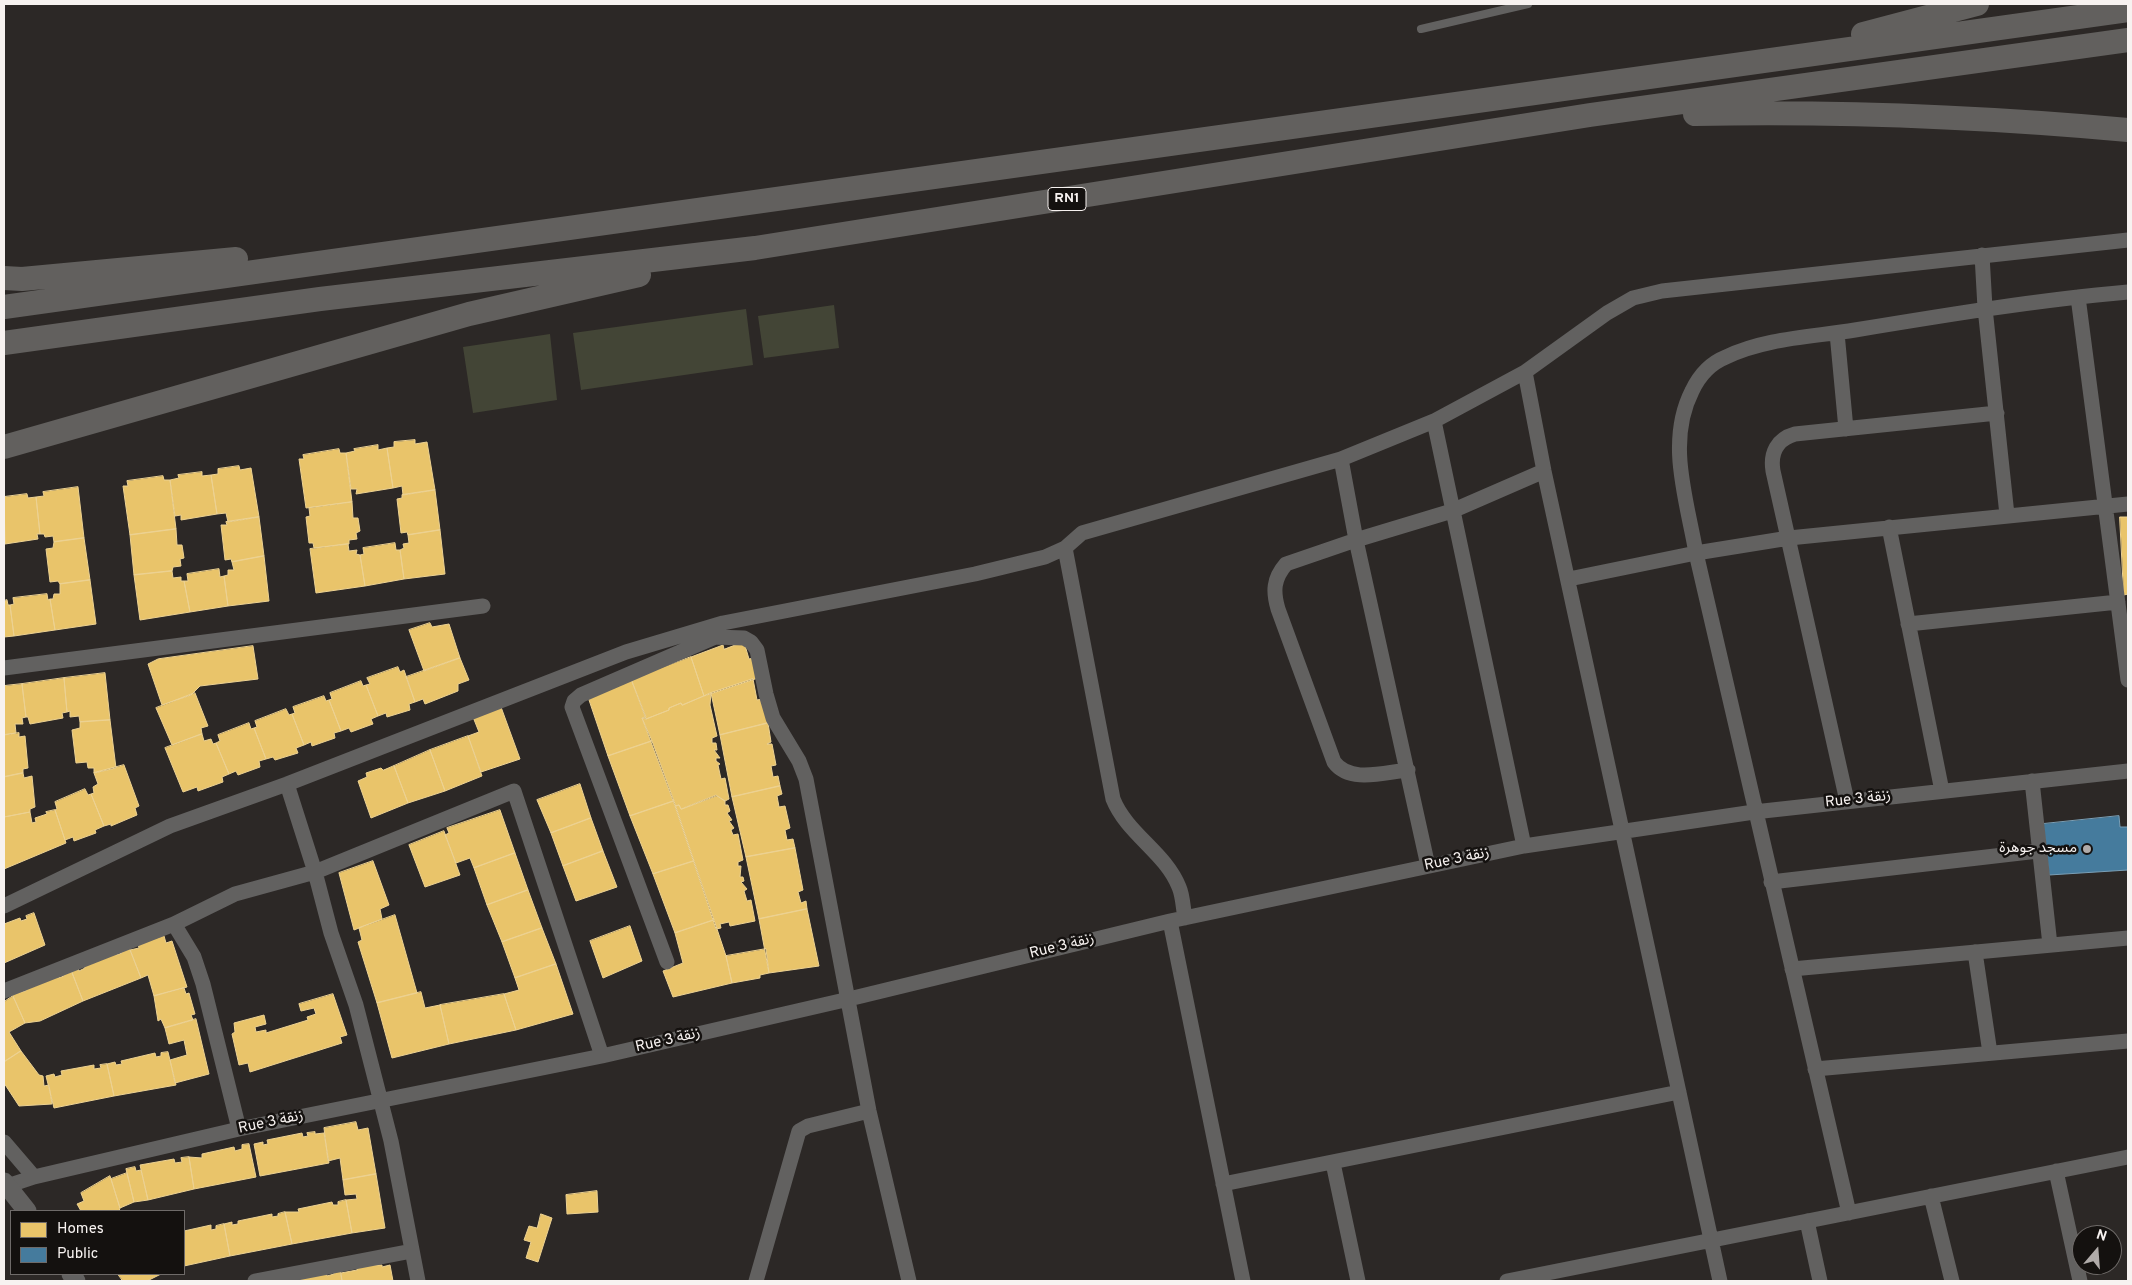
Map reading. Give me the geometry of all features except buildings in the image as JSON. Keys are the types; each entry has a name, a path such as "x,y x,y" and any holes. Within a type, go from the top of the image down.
{"highway":[{"path":"1593,85 1869,33 1977,4"},
{"path":"4,307 2128,10"},
{"name":"RN1","path":"4,343 320,299 755,248 1590,115 2128,40"},
{"path":"1590,115 1790,112 1921,115 2128,130"},
{"path":"4,278 80,274 321,252 629,220"},
{"path":"4,447 469,314 755,248"}],"street":[{"path":"4,906 170,826 286,784 590,666 705,628 975,574 1045,557 1064,548 1082,534 1341,459 1434,421 1525,372 1633,298 1655,293 2128,240"},
{"path":"1982,255 1985,308 2007,515"},
{"path":"1849,1213 1754,812 1696,553 1678,450 1682,416 1692,390 1706,371 1726,357 1762,345 1985,308 2128,292"},
{"path":"2078,297 2118,602 2126,634 2128,680"},
{"path":"1836,333 1846,429"},
{"path":"1525,372 1544,471 1624,832 1720,1281"},
{"path":"1847,801 1773,471 1775,450 1788,436 1997,413"},
{"path":"1434,421 1524,846"},
{"path":"1341,459 1356,540 1428,866"},
{"path":"1408,770 1362,775 1349,774 1340,770 1334,762 1274,595 1275,581 1286,564 1356,540 1452,511 1544,471"},
{"path":"1569,579 1696,553 1788,538 2128,504"},
{"path":"1889,527 1942,790"},
{"path":"1064,548 1113,799 1118,813 1163,863 1179,887 1185,918"},
{"path":"1908,624 2118,602"},
{"path":"4,668 483,606"},
{"path":"667,962 572,707 574,701 581,695 715,637 744,638 751,642 758,650 771,713 799,762 806,779 869,1111 909,1281"},
{"name":"Rue 3 زنقة","path":"5,1184 239,1129 602,1056 849,999 1170,921 1524,846 1754,812 2128,771"},
{"path":"2032,781 2038,851 2050,945"},
{"path":"286,784 315,872 331,933 356,1005 381,1100 418,1281"},
{"path":"4,991 174,924 235,894 315,872 514,791 602,1056"},
{"path":"1771,882 2038,851"},
{"path":"1170,921 1243,1281"},
{"path":"174,924 194,957 239,1129"},
{"path":"1792,969 2128,938"},
{"path":"1975,952 1990,1053"},
{"path":"1815,1069 2128,1041"},
{"path":"1223,1184 1679,1092"},
{"path":"756,1281 799,1131 808,1126 869,1111"},
{"path":"4,1142 34,1177"},
{"path":"1508,1281 2128,1157"},
{"path":"1333,1163 1358,1281"},
{"path":"2056,1171 2080,1281"},
{"path":"5,1184 26,1210"},
{"path":"1931,1196 1952,1281"},
{"path":"1806,1221 1820,1281"},
{"path":"255,1281 412,1251"}],"lane":[{"path":"1421,29 1528,4"}],"green space":[{"path":"834,305 839,348 764,358 758,316"},
{"path":"746,309 753,365 581,390 573,333"},
{"path":"550,334 557,400 473,413 463,347"}],"place":[{"name":"مسجد جوهرة","path":"2087,849"}]}
